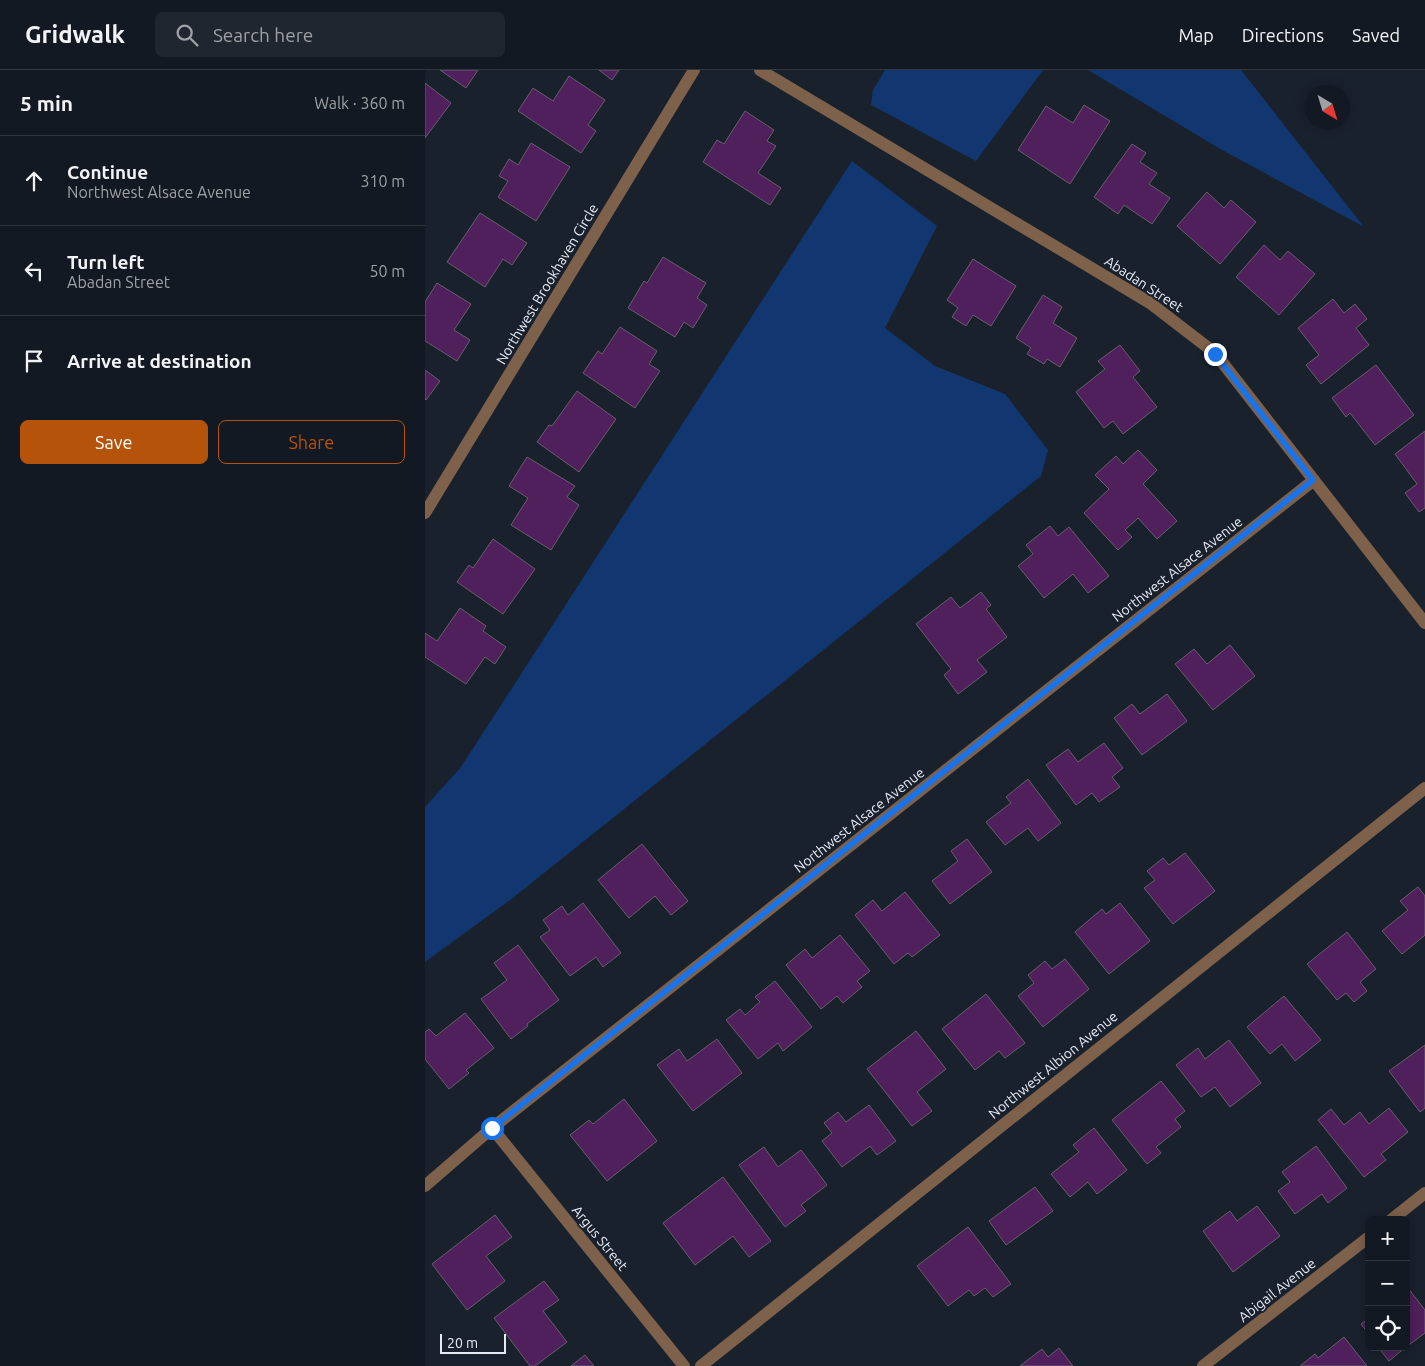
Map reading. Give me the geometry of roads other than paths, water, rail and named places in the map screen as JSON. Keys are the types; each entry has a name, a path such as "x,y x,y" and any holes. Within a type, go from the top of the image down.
{"street":[{"name":"Northwest Brookhaven Circle","path":"425,513 694,70"},
{"name":"Abadan Street","path":"760,70 1151,303 1215,354 1425,623"},
{"name":"Northwest Alsace Avenue","path":"425,1186 492,1128 1313,480"},
{"name":"Northwest Albion Avenue","path":"701,1366 1425,788"},
{"name":"Argus Street","path":"492,1128 685,1366"},
{"path":"1396,1216 1425,1193"},
{"name":"Abigail Avenue","path":"1203,1366 1365,1240"}]}
